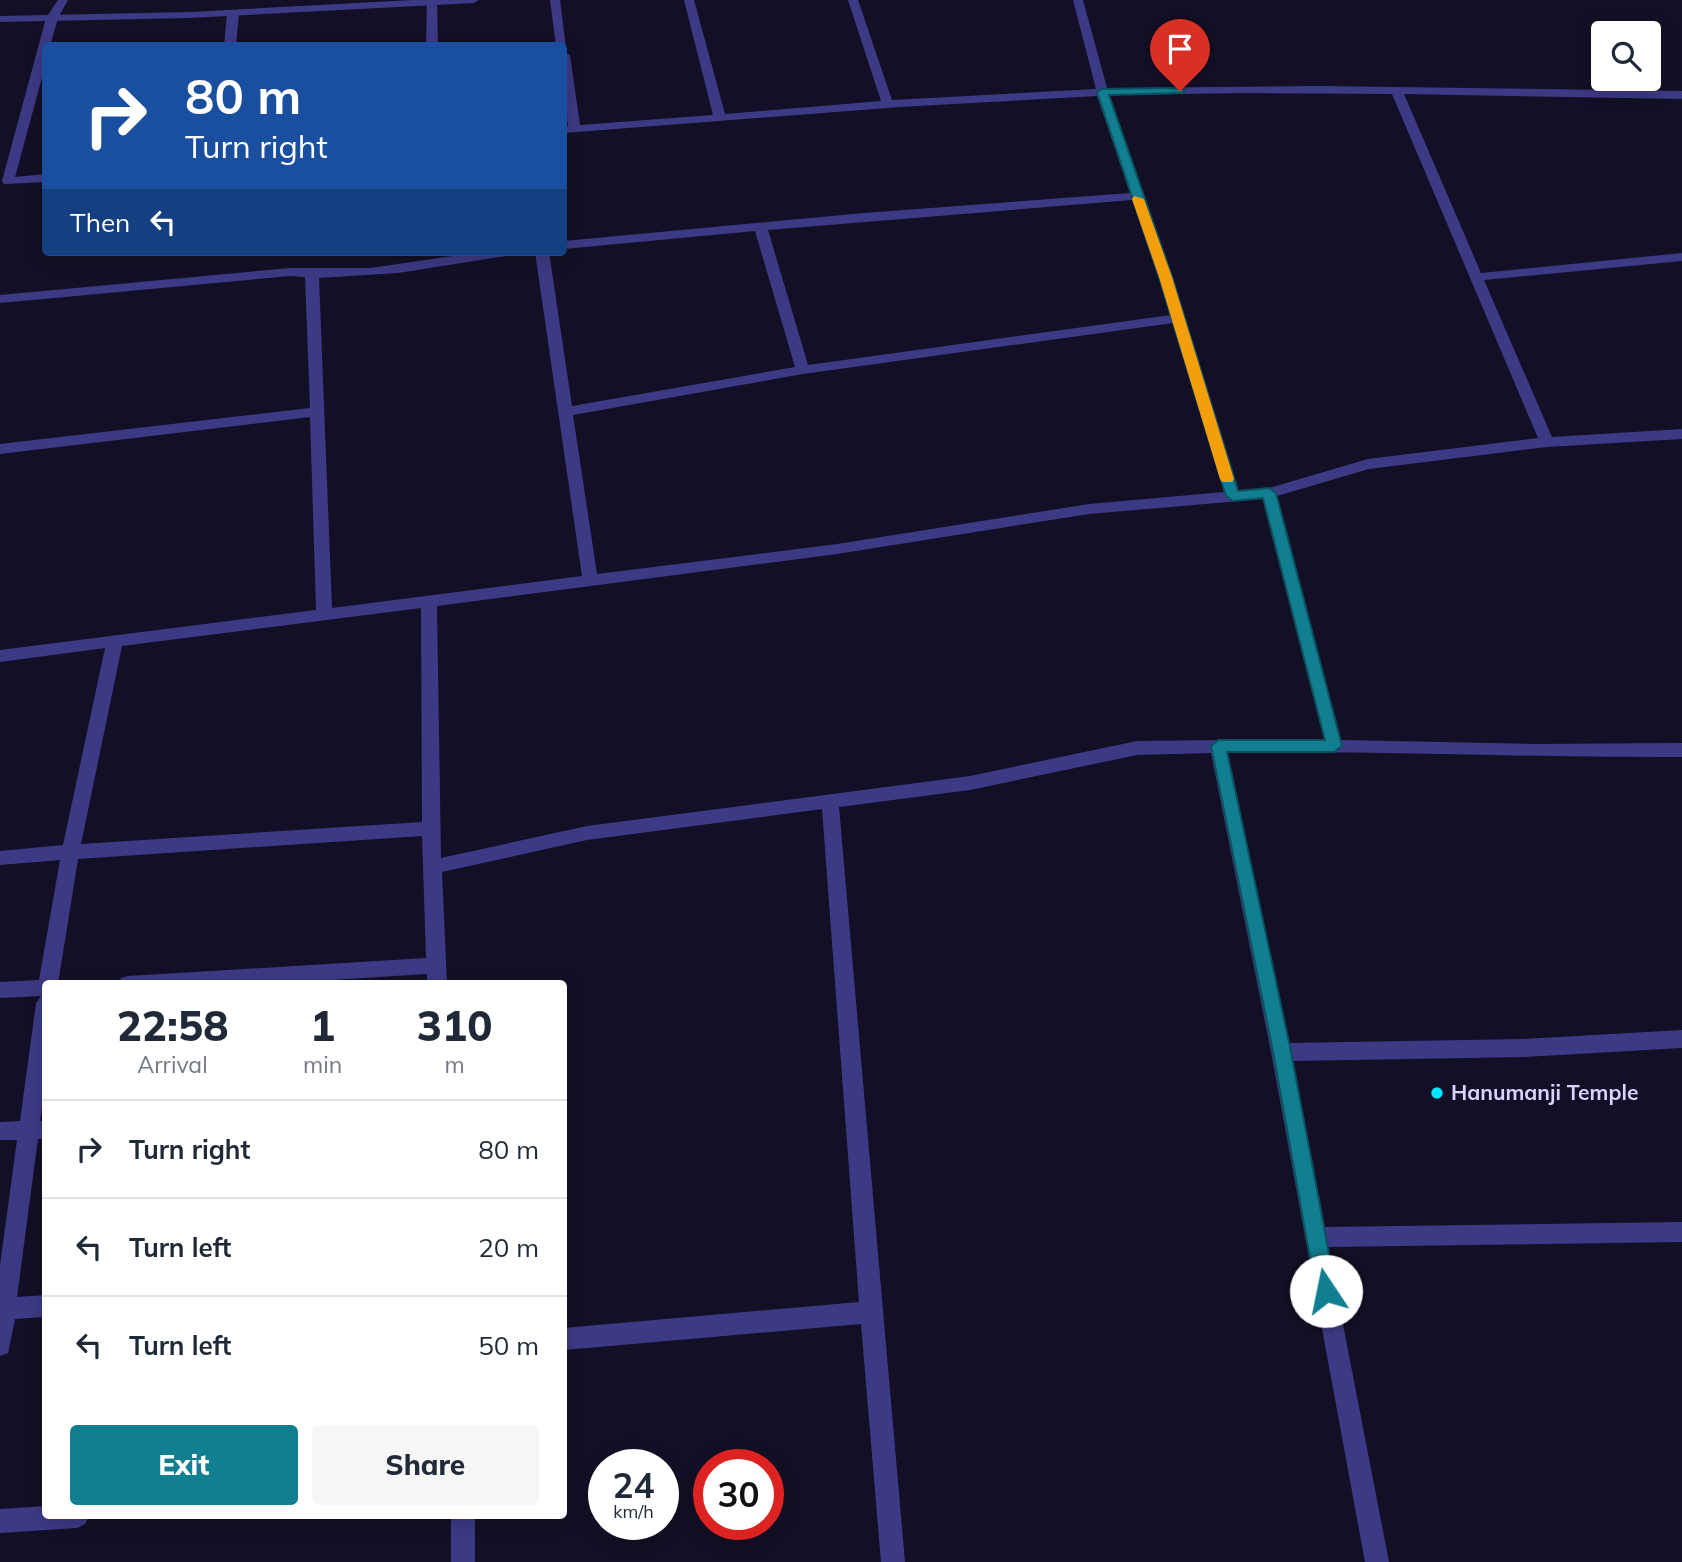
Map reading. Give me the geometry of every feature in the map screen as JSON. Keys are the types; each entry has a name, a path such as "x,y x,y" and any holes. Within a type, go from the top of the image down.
{"street":[{"path":"46,42 52,18 63,0"},
{"path":"0,19 233,13 474,0"},
{"path":"555,0 561,42"},
{"path":"689,0 720,119"},
{"path":"853,0 888,105"},
{"path":"1078,0 1102,92 1178,318 1233,496"},
{"path":"432,1 432,42"},
{"path":"230,42 233,13"},
{"path":"42,55 8,181 42,178"},
{"path":"567,100 569,130 888,105 1102,92 1682,95"},
{"path":"1397,92 1547,442"},
{"path":"567,245 760,226 1137,196"},
{"path":"760,226 803,370"},
{"path":"0,299 290,272 312,275 472,256"},
{"path":"543,256 590,579"},
{"path":"1476,277 1682,257"},
{"path":"312,275 324,615"},
{"path":"566,412 803,370 1178,318"},
{"path":"0,449 317,412"},
{"path":"0,656 837,549 1089,509 1269,493 1368,464 1547,442 1682,434"},
{"path":"1269,493 1334,746"},
{"path":"252,980 437,974 431,828 429,600"},
{"path":"49,980 71,851 114,642"},
{"path":"1218,746 1282,1052 1377,1562"},
{"path":"432,867 587,833 970,783 1137,748 1334,746 1534,751 1682,750"},
{"path":"830,802 894,1562"},
{"path":"0,858 71,851 275,841 431,828"},
{"path":"0,990 42,988"},
{"path":"1282,1052 1524,1048 1682,1039"},
{"path":"0,1345 2,1309 36,1130 42,1054"},
{"path":"0,1131 36,1130"},
{"path":"1316,1237 1682,1232"},
{"path":"2,1309 42,1306"},
{"path":"567,1339 871,1312"},
{"path":"0,1521 42,1518"},
{"path":"463,1519 463,1562"}],"slow traffic":[{"path":"1138,199 1166,277 1227,479"}],"place":[{"name":"Hanumanji Temple","path":"1437,1093"}],"route":[{"path":"1180,91 1102,92 1166,277 1233,496 1269,493 1334,746 1218,746 1282,1052 1326,1291"}]}
